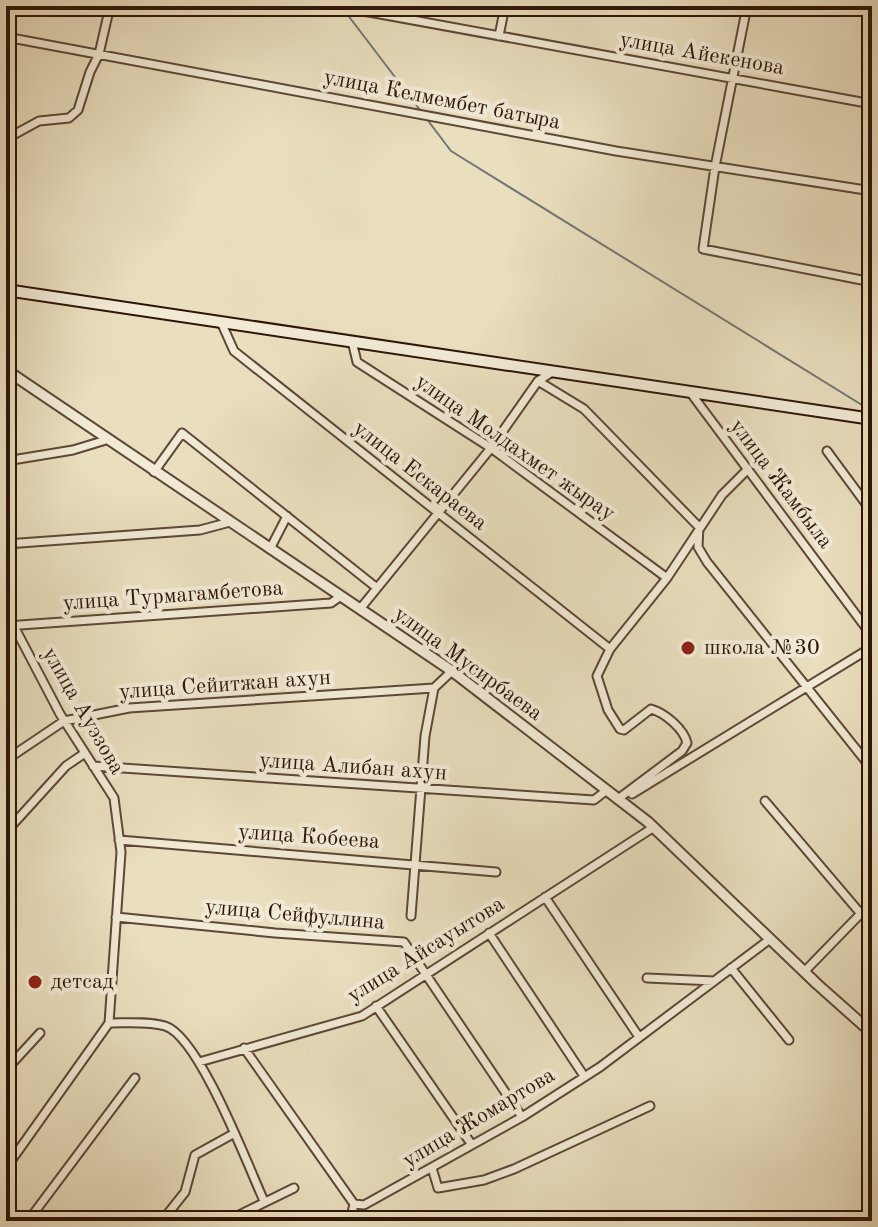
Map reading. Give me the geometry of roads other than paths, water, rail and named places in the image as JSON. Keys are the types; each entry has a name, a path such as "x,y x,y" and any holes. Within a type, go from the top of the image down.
{"main road":[{"path":"6,290 872,419"}],"street":[{"path":"6,139 39,121 69,118 78,110 99,54 110,6"},
{"name":"улица Айекенова","path":"336,6 872,104"},
{"path":"499,36 505,6"},
{"path":"747,6 715,167 703,249 872,282"},
{"path":"826,6 872,13"},
{"name":"улица Келмембет батыра","path":"6,37 616,151 872,191"},
{"name":"улица Ескараева","path":"221,322 234,351 610,649"},
{"name":"улица Молдахмет жырау","path":"352,341 357,362 491,448 667,578"},
{"name":"улица Мусирбаева","path":"6,370 452,671 654,827 804,972 870,1030"},
{"path":"360,609 491,448 538,381 553,371"},
{"path":"538,381 584,409 699,527 698,547 707,562 872,769"},
{"name":"улица Жамбыла","path":"690,392 872,636"},
{"path":"154,472 182,433 377,588"},
{"path":"6,461 73,450 106,440"},
{"path":"827,451 872,512"},
{"path":"619,800 682,751 687,743 680,730 658,710 651,709 624,730 615,723 596,681 610,649 667,578 722,495 748,469"},
{"path":"270,549 287,516"},
{"path":"6,544 200,530 230,522"},
{"name":"улица Турмагамбетова","path":"10,625 331,603 341,596"},
{"name":"улица Ауэзова","path":"6,611 10,625 64,721 114,798 119,840 109,1023"},
{"path":"619,800 872,647"},
{"path":"411,916 425,736 434,688 452,671"},
{"name":"улица Сейитжан ахун","path":"6,760 64,721 129,708 434,688"},
{"path":"6,832 66,766 85,753"},
{"name":"улица Алибан ахун","path":"93,766 594,800 607,790"},
{"path":"765,801 861,914"},
{"name":"улица Айсауытова","path":"199,1062 362,1016 654,827"},
{"name":"улица Кобеева","path":"119,840 496,872"},
{"path":"545,897 639,1037"},
{"path":"804,972 872,902"},
{"name":"улица Сейфуллина","path":"116,917 404,942 522,1117"},
{"path":"489,933 584,1076"},
{"name":"улица Жомартова","path":"354,1204 364,1205 522,1117 639,1037 770,939"},
{"path":"731,968 789,1040"},
{"path":"647,978 714,981"},
{"path":"376,1006 472,1145"},
{"path":"6,1168 109,1023 167,1026 185,1041 199,1062 264,1201"},
{"path":"6,1070 40,1033"},
{"path":"244,1048 354,1204 350,1221"},
{"path":"28,1221 135,1078"},
{"path":"432,1168 438,1188 484,1180 650,1106"},
{"path":"162,1221 185,1192 195,1155 233,1134"},
{"path":"227,1221 294,1188"},
{"path":"440,1221 454,1216 484,1217"}],"waterway":[{"path":"344,10 420,110"},
{"path":"426,118 451,151 862,405"}],"place":[{"name":"школа №30","path":"688,648"},
{"name":"детсад","path":"35,982"}]}
